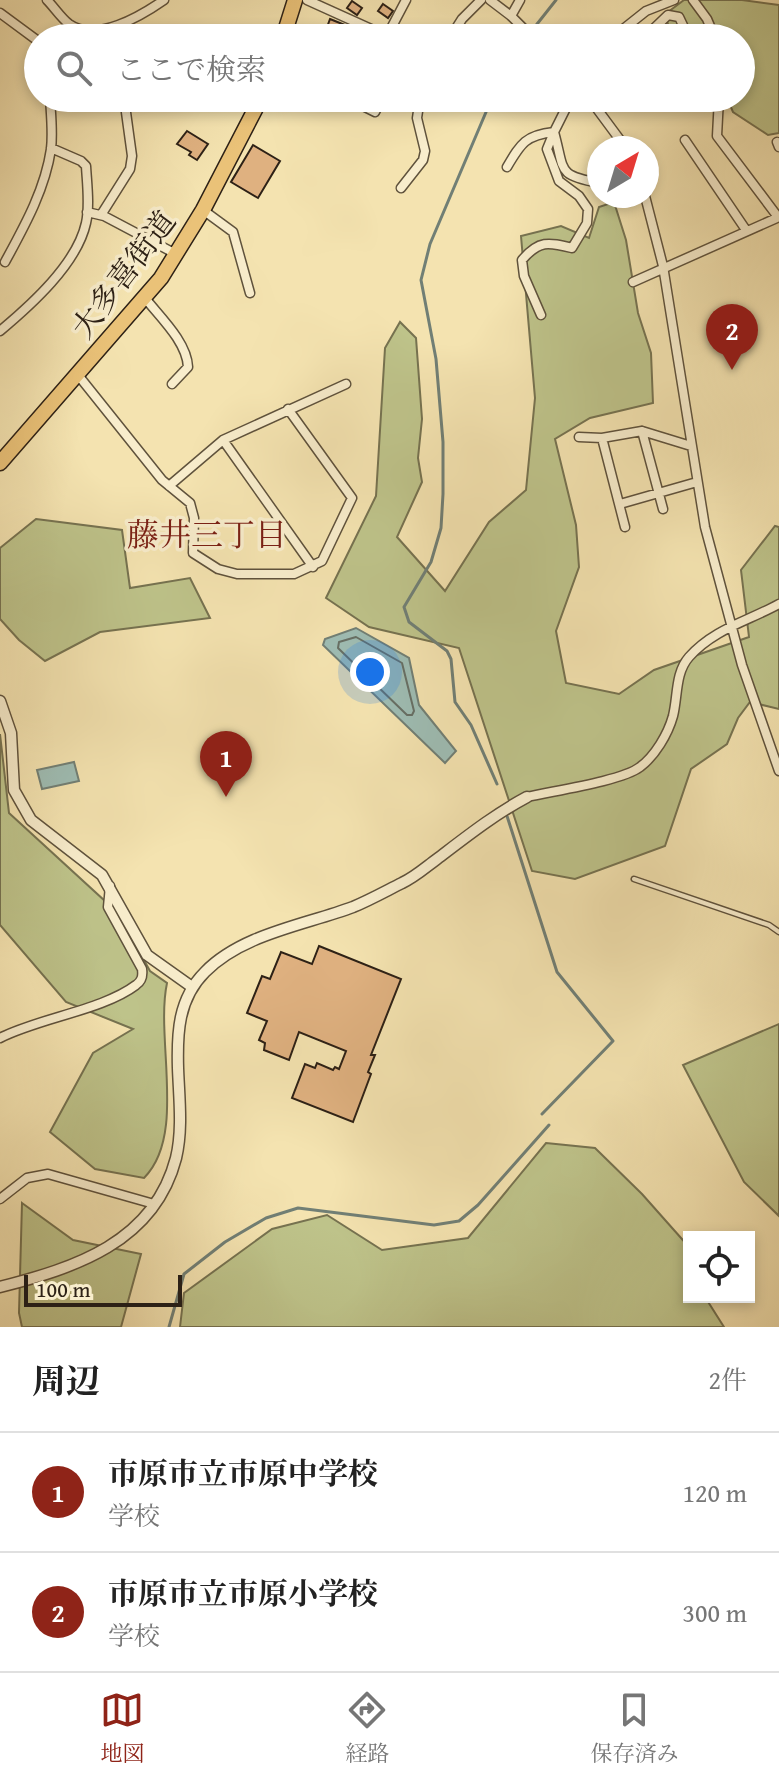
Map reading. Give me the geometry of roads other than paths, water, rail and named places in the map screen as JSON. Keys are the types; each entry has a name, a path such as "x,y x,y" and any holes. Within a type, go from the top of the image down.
{"highway":[{"path":"287,24 295,0"},
{"name":"大多喜街道","path":"0,463 145,298 177,255 254,112"}],"street":[{"path":"47,0 69,24"},
{"path":"122,24 164,0"},
{"path":"307,0 360,24"},
{"path":"395,24 406,0"},
{"path":"459,24 481,0"},
{"path":"490,0 519,24"},
{"path":"511,16 520,0"},
{"path":"630,24 646,11 674,0"},
{"path":"693,0 709,24"},
{"path":"0,13 24,31"},
{"path":"659,24 668,15 679,17 682,24"},
{"path":"5,262 27,221 51,148 50,112"},
{"path":"101,215 130,169 132,156 126,112"},
{"path":"401,188 423,160 425,151 418,112"},
{"path":"541,315 527,285 522,260 541,243 572,248 587,223 588,209 579,196 559,181 547,149 564,112"},
{"path":"599,112 617,136"},
{"path":"633,282 778,217 717,136 718,112"},
{"path":"507,167 521,144 535,134 554,132"},
{"path":"554,132 565,171 571,178 587,181"},
{"path":"685,140 746,230"},
{"path":"0,331 36,300 80,243 87,212 86,166 51,148"},
{"path":"648,208 663,266 705,527 742,665 779,771"},
{"path":"203,210 233,232 250,293"},
{"path":"87,212 101,215 177,255"},
{"path":"145,298 179,342 188,359 188,367 172,384"},
{"path":"78,375 169,486 190,503 194,518 193,553 218,569 237,574 294,574 313,567 328,553 352,498 288,409"},
{"path":"169,486 223,440 346,384"},
{"path":"579,437 602,438 642,431 691,446"},
{"path":"642,431 663,509"},
{"path":"602,438 625,527"},
{"path":"223,440 313,567"},
{"path":"620,504 697,482"},
{"path":"0,1287 55,1273 83,1262 132,1231 154,1204 168,1180 180,1134 178,1024 192,987 212,965 237,949 356,906 406,881 527,797 637,770 649,759 667,731 673,716 681,670 687,659 708,639 779,604"},
{"path":"0,701 11,733 13,781 18,801 31,820 102,875 147,955 192,987"},
{"path":"0,1038 108,1000 137,985 143,977 142,969 108,907 110,885"},
{"path":"0,1199 27,1178 48,1174 154,1204"}],"lane":[{"path":"634,879 769,925 779,932"}],"water":[{"path":"356,628 409,658 419,705 456,751 445,763 323,645 325,639"},
{"path":"74,762 79,781 42,789 37,770"}],"waterway":[{"path":"537,24 556,0"},
{"path":"486,112 430,244 421,280 436,359 443,442 443,494 441,528 431,562 404,607 409,622 447,651 451,659 455,702 471,725 497,784"},
{"path":"507,816 557,972 613,1041 542,1114"},
{"path":"169,1327 184,1274 225,1242 266,1218 298,1208 434,1225 459,1221 478,1205 549,1125"}],"place":[{"name":"市原市立市原小学校","path":"732,370"},
{"name":"市原市立市原中学校","path":"226,797"}],"district":[{"name":"藤井三丁目","path":"207,534"}]}
